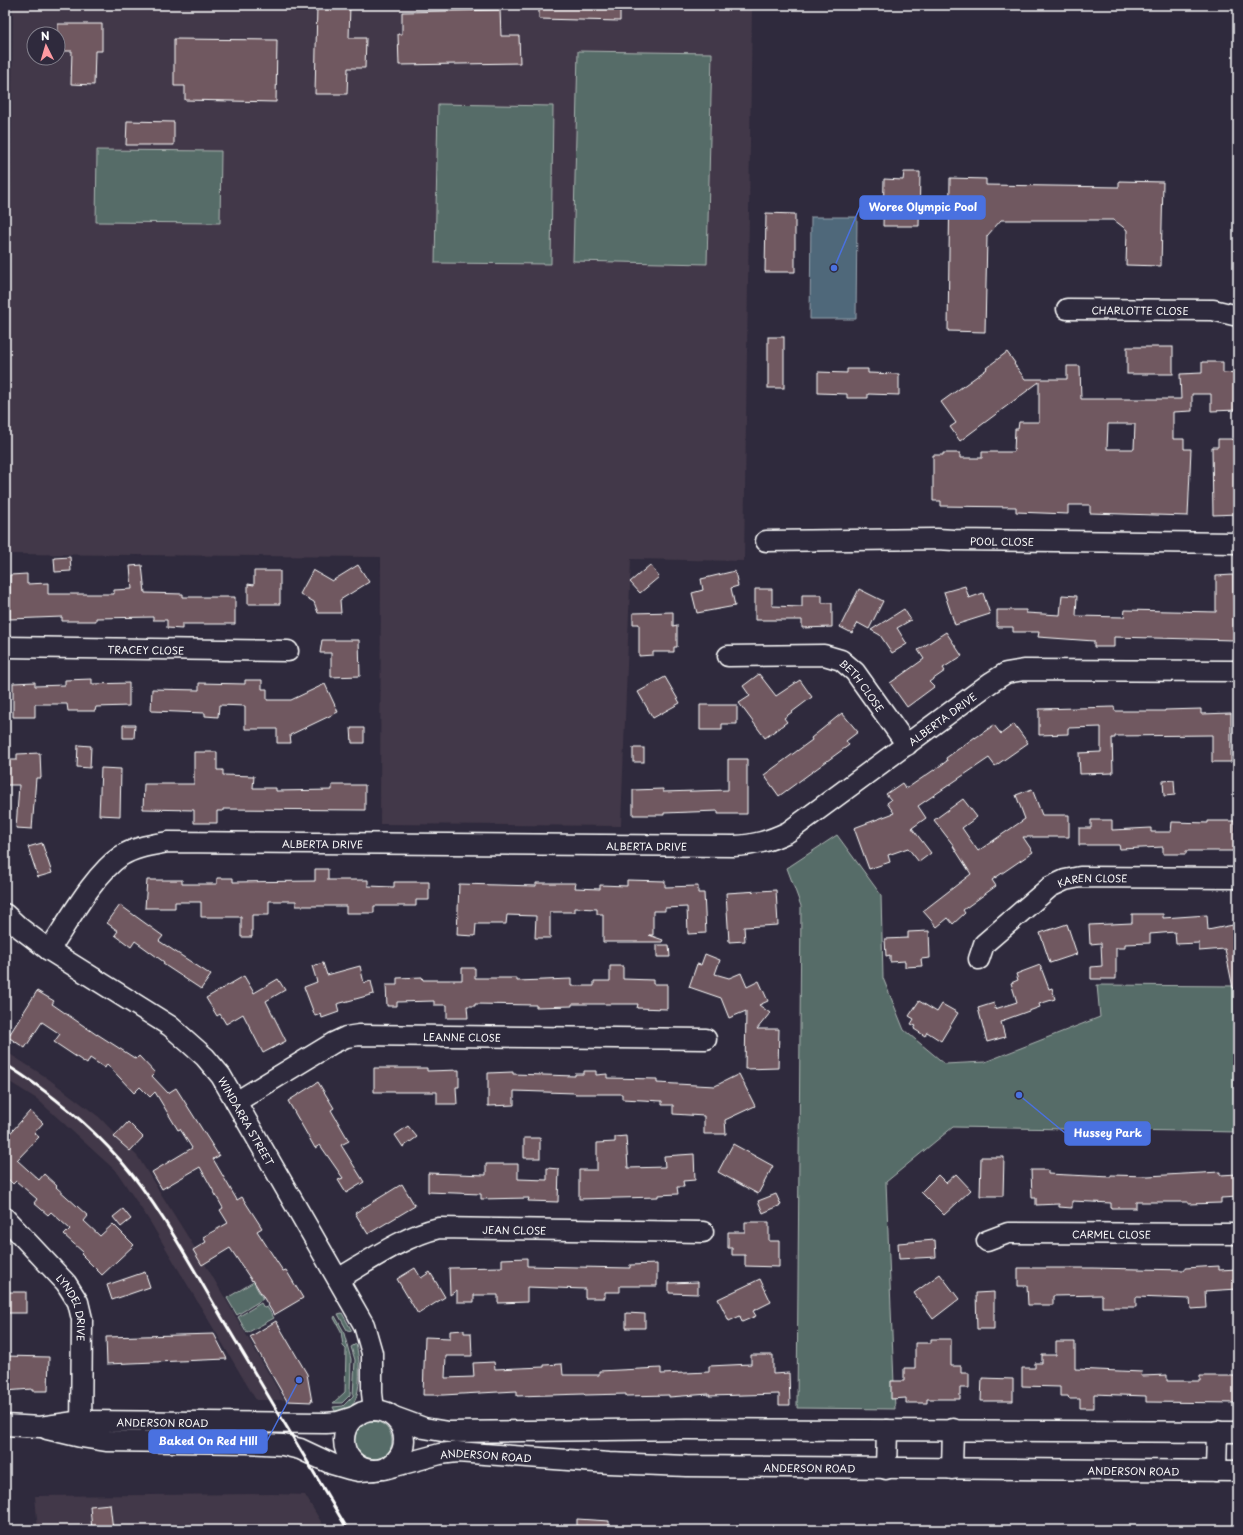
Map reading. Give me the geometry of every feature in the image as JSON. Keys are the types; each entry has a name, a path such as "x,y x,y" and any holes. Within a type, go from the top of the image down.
{"street":[{"name":"CHARLOTTE CLOSE","path":"1213,310 1238,304"},
{"name":"CHARLOTTE CLOSE","path":"1067,309 1213,310 1238,316"},
{"name":"POOL CLOSE","path":"766,542 937,539 1238,543"},
{"name":"TRACEY CLOSE","path":"5,646 288,651"},
{"name":"BETH CLOSE","path":"728,656 824,655 841,660 855,672 906,745"},
{"name":"ALBERTA DRIVE","path":"49,950 106,868 122,856 143,846 168,842 751,845 770,841 788,832 990,683 1006,673 1024,670 1238,671"},
{"name":"KAREN CLOSE","path":"979,959 984,944 1050,887 1065,880 1080,877 1238,878"},
{"name":"WINDARRA STREET","path":"5,914 20,928 49,950 170,1026 205,1058 220,1076 362,1320 370,1342 372,1353 372,1393 365,1413"},
{"name":"LEANNE CLOSE","path":"236,1102 333,1044 346,1037 359,1035 706,1039"},
{"name":"LYNDEL DRIVE","path":"5,1218 66,1283 78,1302 82,1319 82,1429"},
{"name":"JEAN CLOSE","path":"338,1279 412,1237 427,1230 439,1228 703,1232"},
{"name":"CARMEL CLOSE","path":"987,1241 1008,1233 1238,1234"},
{"path":"394,1417 402,1428 404,1437 404,1446 396,1462 379,1470 367,1470 356,1465 348,1457 345,1450 345,1431 351,1421 365,1413 384,1412 424,1428 448,1432 687,1429 1238,1432"},
{"name":"ANDERSON ROAD","path":"5,1425 82,1429 326,1423 338,1422 365,1413"},
{"name":"ANDERSON ROAD","path":"82,1429 106,1441 252,1443 283,1446 300,1449 332,1464 358,1471 379,1470 434,1455 457,1452 648,1465 886,1469 1238,1471"},
{"path":"886,1469 887,1430"},
{"path":"952,1469 953,1430"},
{"path":"1216,1472 1217,1431"}],"shaded area":[{"path":"13,5 752,5 744,561 631,559 621,826 380,824 381,557 7,554"},
{"path":"5,1051 46,1077 99,1117 138,1157 208,1269 284,1400 256,1400 149,1220 117,1172 37,1099 5,1079"},
{"path":"305,1495 326,1530 38,1530 35,1496"}],"green space":[{"path":"578,51 712,53 707,264 573,261"},
{"path":"438,104 553,106 551,264 435,263"},
{"path":"97,150 221,151 220,223 96,222"},
{"path":"837,835 881,895 883,978 904,1030 945,1064 985,1062 1100,1017 1097,985 1238,986 1238,1132 953,1127 886,1182 895,1409 797,1408 801,906 787,868"},
{"path":"275,1269 276,1271 255,1285 263,1299 237,1315 227,1298"},
{"path":"261,1303 264,1308 267,1307 274,1318 247,1333 238,1317"},
{"path":"342,1313 352,1331 347,1330 338,1314"},
{"path":"335,1316 343,1330 351,1359 350,1395 342,1403 333,1403 345,1392 346,1349 343,1346 341,1331 334,1318"},
{"path":"356,1344 359,1360 358,1391 351,1407 345,1411 335,1411 333,1407 343,1406 353,1396 355,1360 351,1347"},
{"path":"368,1421 376,1421 383,1424 389,1430 392,1441 389,1452 383,1458 376,1461 368,1461 361,1458 355,1452 352,1445 352,1437 355,1430 361,1424"}],"water":[{"path":"811,217 857,217 856,319 810,319"}],"building":[{"path":"317,5 350,5 349,38 366,38 365,68 348,68 347,94 315,94"},
{"path":"539,5 620,5 620,21 539,19"},
{"path":"500,10 501,36 519,36 520,63 399,65 398,34 402,34 402,12"},
{"path":"58,24 102,24 102,51 95,51 94,85 71,84 72,51 66,51 66,26 58,26"},
{"path":"174,39 277,40 276,102 185,100 185,86 174,86"},
{"path":"127,121 174,122 174,145 126,145"},
{"path":"904,172 920,172 919,226 883,226 884,179 903,180"},
{"path":"950,178 986,179 986,185 1119,187 1119,181 1163,182 1161,266 1126,265 1127,230 1114,220 1001,220 987,236 985,332 948,331"},
{"path":"766,213 795,214 795,272 765,272"},
{"path":"768,337 784,337 784,388 768,388"},
{"path":"1127,347 1173,347 1173,374 1127,374"},
{"path":"1007,352 1025,379 1067,379 1067,366 1080,366 1081,399 1181,399 1180,374 1202,373 1202,362 1223,362 1223,373 1238,372 1238,410 1211,411 1211,394 1192,394 1192,411 1173,412 1173,439 1184,439 1184,449 1191,449 1188,516 1090,513 1090,505 1068,505 1068,514 1016,512 1016,507 941,506 941,501 933,501 933,455 943,455 943,453 960,453 960,458 982,458 982,452 1014,452 1015,429 1018,429 1019,422 1039,422 1039,382 960,441 950,427 956,423 941,402 987,369 986,368","holes":["1108,424 1135,424 1134,449 1107,449"]},
{"path":"847,369 868,369 868,373 899,374 899,395 868,394 868,398 847,398 847,394 818,393 818,372 847,373"},
{"path":"1218,439 1238,439 1238,514 1213,515 1212,447 1218,447"},
{"path":"70,557 71,571 55,572 54,558"},
{"path":"142,565 145,593 183,594 183,597 235,597 235,624 182,624 182,629 167,628 167,620 153,620 153,617 96,618 96,621 62,621 62,617 10,619 10,575 27,574 27,584 48,583 48,594 114,594 114,590 132,589 130,566"},
{"path":"358,565 369,582 340,600 341,613 318,613 314,602 300,594 313,570 332,581"},
{"path":"650,565 659,577 640,593 630,582"},
{"path":"254,571 280,571 280,604 248,604 248,584 254,585"},
{"path":"735,571 738,586 731,588 735,606 697,613 692,593 703,590 701,579"},
{"path":"1233,575 1234,640 1114,637 1114,647 1094,647 1094,641 1038,637 1039,632 1013,632 1013,627 997,627 997,610 1026,610 1026,613 1060,615 1062,595 1077,596 1076,616 1124,617 1125,610 1216,612 1216,576"},
{"path":"965,586 969,598 983,593 990,614 955,625 944,592"},
{"path":"755,589 772,589 772,606 802,607 802,595 822,595 822,603 832,603 832,627 802,628 802,620 755,620"},
{"path":"859,589 883,601 869,629 858,623 852,633 840,627"},
{"path":"904,609 911,620 897,628 907,644 892,653 880,635 871,630"},
{"path":"673,612 673,626 677,625 677,647 674,647 674,652 653,652 653,655 639,656 639,624 633,624 633,613"},
{"path":"946,632 962,656 943,668 945,671 929,682 934,687 907,707 890,683 924,659 918,650"},
{"path":"322,640 359,640 360,676 331,677 331,653 320,653"},
{"path":"759,674 776,696 800,680 812,697 784,718 787,722 765,738 739,703 750,696 743,686"},
{"path":"665,677 680,703 653,718 638,692"},
{"path":"92,679 92,684 129,683 129,706 96,707 95,711 68,711 67,704 35,704 35,717 13,717 13,683 35,682 35,686 65,685 65,680"},
{"path":"245,680 262,680 262,689 267,689 267,700 291,700 325,684 338,712 290,735 291,743 277,743 277,729 245,729 245,706 219,705 218,717 205,716 205,713 151,711 152,689 199,690 199,683 245,684"},
{"path":"700,705 737,705 737,724 722,724 722,730 700,730"},
{"path":"1114,707 1115,711 1201,709 1201,714 1231,713 1231,762 1212,762 1212,735 1115,736 1115,738 1112,738 1113,773 1080,774 1079,753 1101,752 1101,727 1068,728 1068,734 1039,735 1039,709"},
{"path":"842,713 858,732 846,741 849,745 779,796 764,775 812,740 811,738"},
{"path":"1014,724 1028,743 995,766 989,758 918,806 926,818 912,828 931,853 919,862 908,848 888,855 890,862 869,869 854,828 894,813 887,803 891,800 886,794 902,783 906,789 947,761 946,758 994,725 1001,734"},
{"path":"123,725 135,725 134,738 123,738"},
{"path":"351,728 364,728 364,743 352,743"},
{"path":"78,745 91,746 90,768 77,767"},
{"path":"633,748 644,748 644,762 633,762"},
{"path":"194,752 217,752 217,770 223,770 223,775 254,776 253,788 276,788 276,791 332,790 332,785 365,785 365,810 223,809 223,811 217,811 217,823 194,823 194,810 143,809 144,784 194,784"},
{"path":"40,753 41,778 36,778 32,829 16,828 19,785 5,785 5,760 17,760 17,754"},
{"path":"728,759 747,759 747,814 718,814 718,811 664,813 664,815 633,815 633,790 663,789 663,792 728,790"},
{"path":"101,768 121,769 120,816 99,815"},
{"path":"1174,780 1175,795 1164,796 1163,781"},
{"path":"1032,789 1042,815 1069,815 1069,837 1023,837 1033,852 992,880 996,886 963,910 965,913 953,924 948,918 937,927 923,911 971,874 954,846 934,820 963,799 977,817 962,828 978,851 1025,819 1016,795"},
{"path":"1091,820 1112,820 1112,830 1151,828 1151,832 1171,832 1172,822 1208,823 1208,821 1235,821 1236,851 1186,851 1186,854 1163,854 1163,847 1120,849 1119,845 1079,845 1079,828 1091,828"},
{"path":"42,843 52,873 38,877 28,847"},
{"path":"315,869 328,869 328,880 368,880 368,886 394,887 394,882 429,882 429,900 416,900 416,906 374,906 374,913 346,913 346,906 296,906 296,901 269,901 269,915 252,915 252,937 241,937 241,917 201,917 201,902 175,902 175,908 145,908 147,880 182,880 182,884 217,884 217,878 233,878 233,882 315,881"},
{"path":"627,880 665,881 665,887 698,886 698,893 704,893 706,933 688,934 687,907 665,908 665,911 653,911 653,935 649,935 663,940 662,942 603,942 603,914 597,914 597,909 575,908 575,912 550,912 550,938 535,938 536,916 507,915 506,924 476,924 475,936 457,935 459,884 536,886 536,883 576,883 575,888 600,889 600,885 627,886"},
{"path":"776,890 778,925 744,927 745,941 729,942 726,893"},
{"path":"120,905 163,936 159,941 211,975 201,989 163,964 164,962 135,941 131,947 115,935 118,931 107,923"},
{"path":"1132,914 1163,914 1163,918 1207,915 1208,930 1238,924 1238,988 1233,988 1225,949 1199,951 1199,943 1176,944 1175,932 1150,934 1150,943 1125,944 1125,948 1116,948 1116,979 1091,979 1091,967 1102,966 1101,943 1090,944 1089,925 1132,923"},
{"path":"1067,924 1077,954 1050,963 1040,933"},
{"path":"929,931 930,958 921,959 922,966 905,967 905,961 890,962 890,955 886,956 885,939 908,938 908,932"},
{"path":"657,945 669,945 670,957 657,957"},
{"path":"705,954 720,960 715,974 729,978 741,973 747,987 759,981 768,1001 759,1005 770,1013 757,1029 779,1029 778,1068 745,1069 746,1011 729,1018 721,998 689,987 697,964 701,965"},
{"path":"323,963 327,975 360,966 364,983 371,981 374,994 337,1004 339,1012 322,1018 321,1014 315,1016 304,987 317,982 312,966"},
{"path":"1040,965 1049,989 1052,988 1055,999 1039,1004 1040,1007 1004,1020 1005,1021 1001,1022 1005,1037 987,1042 978,1008 994,1003 995,1009 1017,1002 1011,983 1018,980 1016,974"},
{"path":"610,966 623,966 623,979 653,980 653,984 667,984 667,1009 637,1008 638,1004 572,1004 572,1006 536,1007 536,1005 475,1004 475,1006 467,1006 468,1018 447,1018 447,1005 434,1005 434,1001 397,1002 397,1006 387,1006 386,985 397,985 397,978 422,977 423,980 462,980 462,968 475,968 475,978 517,978 517,981 571,979 571,986 594,986 594,981 610,981"},
{"path":"244,976 254,993 278,979 285,990 266,1001 286,1041 263,1053 243,1014 226,1024 220,1014 217,1016 206,998"},
{"path":"37,991 54,1001 52,1004 97,1035 136,1059 139,1056 155,1073 152,1076 168,1093 176,1088 219,1156 213,1159 237,1200 242,1197 262,1228 257,1231 283,1271 286,1270 303,1298 274,1315 253,1280 252,1281 230,1248 202,1265 193,1250 206,1242 203,1237 228,1223 220,1210 223,1208 200,1167 162,1189 152,1172 192,1148 180,1129 178,1130 155,1092 150,1097 140,1087 134,1093 107,1064 105,1068 90,1058 87,1064 54,1042 60,1034 42,1022 25,1048 8,1037"},
{"path":"919,1001 937,1012 942,1004 958,1013 941,1041 927,1032 925,1036 914,1029 916,1026 911,1024 914,1019 909,1016"},
{"path":"374,1068 427,1068 427,1071 459,1070 459,1087 456,1087 457,1104 437,1104 437,1092 374,1092"},
{"path":"584,1071 596,1071 596,1075 607,1074 607,1078 657,1079 657,1083 715,1086 739,1074 755,1106 725,1120 726,1134 704,1134 704,1116 673,1114 673,1105 662,1105 662,1101 622,1099 622,1094 575,1094 514,1091 514,1105 488,1106 488,1073 513,1072 513,1074 575,1076 575,1074 584,1074"},
{"path":"318,1082 334,1108 331,1110 349,1141 341,1145 364,1182 346,1193 338,1180 343,1178 320,1145 315,1148 288,1101"},
{"path":"30,1111 43,1123 34,1133 39,1137 17,1160 39,1180 44,1174 88,1216 84,1221 100,1236 113,1224 134,1245 102,1275 81,1254 83,1252 64,1235 70,1229 51,1212 48,1215 34,1203 37,1199 16,1181 13,1184 5,1176 5,1139"},
{"path":"128,1122 143,1137 130,1151 114,1137"},
{"path":"408,1126 417,1137 403,1147 395,1135"},
{"path":"626,1136 628,1168 665,1167 664,1156 694,1154 695,1180 683,1181 684,1187 677,1187 678,1194 658,1195 658,1197 579,1199 579,1170 597,1170 597,1143 615,1142 615,1137"},
{"path":"524,1138 540,1138 540,1158 524,1158"},
{"path":"733,1144 773,1166 758,1194 718,1172"},
{"path":"981,1157 1004,1157 1003,1196 980,1196"},
{"path":"486,1164 518,1164 518,1179 547,1180 547,1168 559,1169 558,1202 528,1201 529,1198 481,1199 481,1194 428,1192 428,1173 486,1175"},
{"path":"1031,1170 1048,1170 1048,1174 1111,1177 1111,1175 1148,1176 1220,1172 1220,1175 1238,1174 1238,1197 1221,1198 1221,1203 1188,1204 1188,1202 1136,1202 1136,1208 1111,1208 1111,1203 1072,1201 1072,1208 1059,1207 1059,1204 1036,1205 1036,1198 1032,1198"},
{"path":"956,1174 971,1190 944,1215 921,1192 938,1175 946,1183"},
{"path":"402,1184 415,1206 368,1234 355,1213"},
{"path":"776,1194 781,1205 763,1213 758,1201"},
{"path":"123,1209 131,1219 121,1227 113,1217"},
{"path":"745,1222 769,1222 769,1241 779,1241 779,1267 745,1266 745,1255 732,1255 732,1248 728,1248 728,1232 745,1232"},
{"path":"935,1240 936,1257 899,1259 898,1243"},
{"path":"527,1258 527,1266 630,1268 630,1265 657,1264 657,1286 620,1286 620,1292 605,1292 605,1298 585,1298 585,1289 527,1287 527,1302 498,1303 498,1295 474,1295 474,1302 457,1302 457,1290 450,1295 449,1268 502,1267 502,1259"},
{"path":"1219,1266 1219,1270 1238,1269 1238,1289 1205,1291 1206,1308 1191,1309 1190,1299 1136,1297 1136,1307 1102,1307 1102,1295 1053,1296 1053,1305 1028,1305 1027,1286 1018,1286 1018,1268 1185,1270 1185,1268"},
{"path":"415,1268 421,1278 430,1272 445,1297 418,1314 397,1279"},
{"path":"145,1272 150,1287 112,1300 107,1285"},
{"path":"940,1274 959,1299 933,1319 914,1293"},
{"path":"760,1279 771,1302 753,1311 756,1316 742,1322 740,1316 729,1321 718,1299"},
{"path":"698,1282 698,1294 669,1293 669,1283"},
{"path":"5,1292 26,1292 26,1313 5,1313"},
{"path":"994,1292 994,1329 977,1329 976,1293"},
{"path":"626,1313 645,1314 645,1328 626,1328"},
{"path":"276,1321 307,1374 312,1402 287,1401 250,1337"},
{"path":"464,1330 464,1333 471,1333 472,1356 446,1356 445,1378 474,1377 473,1363 494,1362 495,1369 544,1367 544,1365 562,1364 563,1375 599,1375 599,1371 661,1368 661,1374 709,1372 709,1366 751,1364 751,1355 773,1355 773,1374 789,1373 790,1405 779,1405 779,1394 709,1396 709,1394 669,1397 669,1395 626,1396 626,1394 517,1396 517,1391 423,1395 425,1337 450,1338 450,1331"},
{"path":"214,1334 227,1359 107,1364 106,1337"},
{"path":"931,1339 951,1339 951,1366 961,1366 961,1373 969,1373 969,1388 960,1388 960,1399 927,1399 927,1403 906,1403 906,1398 891,1399 891,1381 904,1381 904,1368 915,1368 915,1343 931,1343"},
{"path":"1056,1342 1075,1342 1075,1369 1142,1372 1141,1376 1167,1375 1167,1381 1200,1381 1200,1376 1238,1376 1238,1403 1146,1402 1146,1396 1094,1394 1094,1408 1080,1408 1080,1399 1069,1399 1068,1396 1060,1396 1060,1387 1022,1386 1022,1368 1035,1368 1035,1363 1042,1363 1042,1355 1056,1355"},
{"path":"5,1356 49,1357 48,1391 32,1391 32,1389 5,1391"},
{"path":"982,1378 1013,1379 1013,1401 981,1401"},
{"path":"110,1504 113,1530 92,1530 90,1506"},
{"path":"577,1519 609,1521 609,1530 577,1530"}],"railway":[{"path":"5,1064 52,1096 94,1133 120,1160 150,1199 177,1241 348,1530"}],"place":[{"name":"Woree Olympic Pool","path":"834,268"},
{"name":"Hussey Park","path":"1019,1095"},
{"name":"Baked On Red HIll","path":"299,1380"}]}
